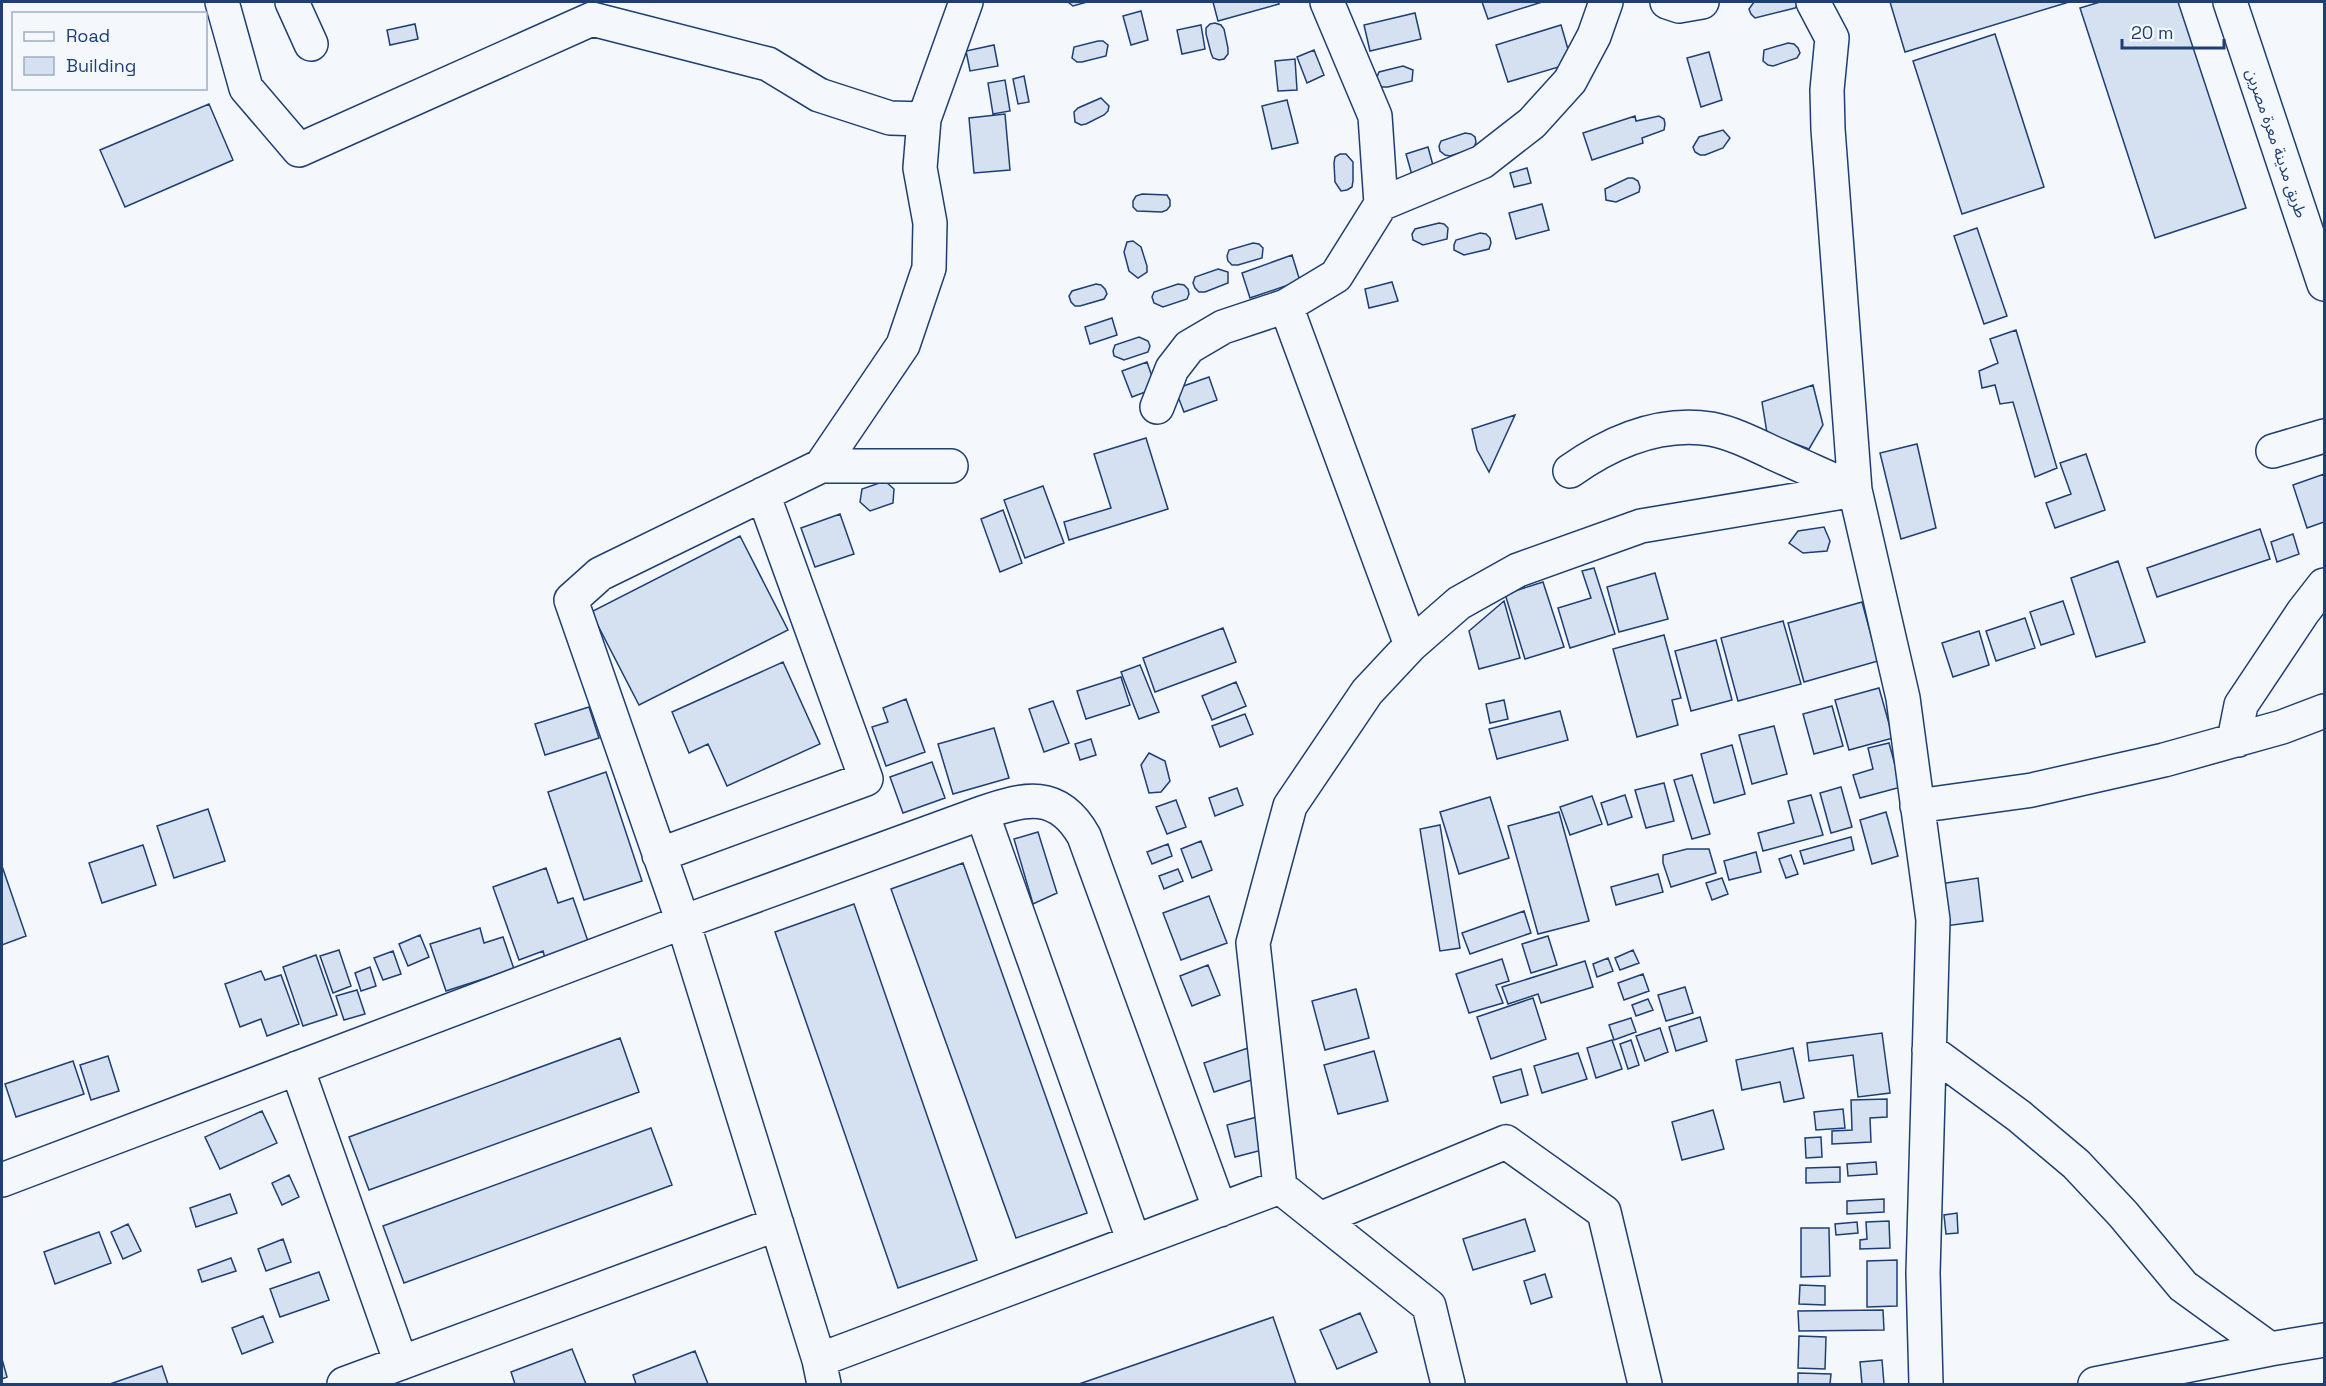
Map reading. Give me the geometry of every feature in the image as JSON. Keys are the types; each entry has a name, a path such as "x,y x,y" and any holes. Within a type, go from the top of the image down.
{"street":[{"path":"222,2 246,88 299,150 592,19 768,64 819,95 890,118 924,119"},
{"path":"292,2 310,44"},
{"path":"820,466 903,345 929,268 930,223 920,168 924,119 966,2"},
{"path":"1327,2 1374,116 1381,204"},
{"path":"1157,406 1172,369 1189,347 1223,327 1286,306 1336,276 1381,204 1482,162 1532,123 1570,81 1594,36 1606,2"},
{"path":"1667,2 1678,6 1702,2"},
{"path":"1814,2 1832,39 1827,90 1828,129 1855,490 1903,698 1933,920 1923,1273 1926,1384"},
{"name":"طريق مدينة معرة مصرين","path":"2229,2 2325,284"},
{"path":"1286,306 1411,645"},
{"path":"1570,471 1591,456 1637,435 1666,429 1693,428 1736,436 1855,490"},
{"path":"2273,451 2325,435"},
{"path":"951,466 820,466 600,574 571,600 684,922 822,1372 1134,1242 1280,1187"},
{"path":"1448,1384 1429,1306 1280,1187 1253,943 1290,806 1367,692 1411,645 1459,603 1518,570 1641,526 1855,490"},
{"path":"659,855 866,779 763,494"},
{"path":"2238,740 2236,730 2241,705 2303,612 2325,585"},
{"path":"1917,806 2032,790 2238,740 2325,711"},
{"path":"2,1180 684,922 1023,800 1041,801 1058,807 1078,824 1084,836 1220,1210"},
{"path":"982,813 1134,1242"},
{"path":"1929,1050 2019,1116 2076,1164 2123,1214 2183,1286 2270,1349"},
{"path":"297,1068 401,1363"},
{"path":"1320,1219 1506,1142 1604,1212 1645,1384"},
{"path":"344,1384 777,1224"},
{"path":"2095,1384 2325,1340"}],"building":[{"path":"1068,2 1087,2 1073,6"},
{"path":"1213,2 1278,2 1279,4 1218,21"},
{"path":"1482,2 1542,2 1488,19"},
{"path":"1754,2 1801,2 1795,8 1755,18 1749,9"},
{"path":"1890,2 2069,2 1905,52"},
{"path":"2100,2 2178,2 2246,208 2155,238 2080,8"},
{"path":"1141,11 1148,40 1131,45 1123,16"},
{"path":"1415,13 1421,39 1370,51 1364,25"},
{"path":"1215,23 1224,29 1228,48 1228,54 1224,59 1219,60 1213,58 1206,34 1206,28"},
{"path":"415,24 418,39 390,45 387,30"},
{"path":"1201,25 1205,49 1182,54 1177,30"},
{"path":"1561,25 1572,63 1508,82 1496,45"},
{"path":"1995,34 2044,187 1962,214 1913,61"},
{"path":"1103,41 1108,45 1106,56 1082,62 1077,62 1072,58 1074,47"},
{"path":"1788,43 1798,48 1800,53 1797,58 1773,66 1763,61 1764,50"},
{"path":"994,45 998,66 970,71 966,51"},
{"path":"1314,50 1324,75 1307,83 1297,57"},
{"path":"1709,52 1722,100 1701,107 1687,58"},
{"path":"1295,59 1297,90 1278,91 1275,61"},
{"path":"1403,66 1413,70 1412,81 1388,87 1382,87 1378,83 1379,72"},
{"path":"1024,76 1029,102 1018,104 1013,79"},
{"path":"1005,80 1010,111 993,114 988,83"},
{"path":"1101,98 1109,106 1104,115 1086,124 1081,125 1075,122 1074,112 1078,108"},
{"path":"1287,100 1298,143 1272,149 1262,106"},
{"path":"209,104 233,160 125,207 100,150"},
{"path":"1005,114 1010,170 974,173 969,118"},
{"path":"1635,116 1636,121 1659,116 1664,119 1664,130 1642,138 1643,143 1592,160 1583,133"},
{"path":"1723,130 1730,138 1723,148 1705,155 1695,152 1693,147 1699,137"},
{"path":"1465,133 1475,137 1474,148 1450,156 1440,151 1441,141"},
{"path":"1428,147 1434,169 1412,175 1406,154"},
{"path":"1346,154 1353,162 1352,187 1341,191 1335,182 1334,163 1335,157"},
{"path":"1527,168 1531,183 1514,187 1510,173"},
{"path":"1628,178 1638,181 1639,192 1616,202 1606,200 1605,189"},
{"path":"1142,194 1167,195 1170,206 1162,212 1137,211 1133,207 1133,201 1136,196"},
{"path":"1542,204 1549,230 1516,239 1509,213"},
{"path":"1439,223 1448,228 1447,239 1423,245 1413,240 1412,234 1415,229"},
{"path":"1977,228 2007,316 1984,324 1954,236"},
{"path":"1480,233 1490,238 1489,249 1464,255 1454,250 1456,240"},
{"path":"1133,241 1141,247 1147,266 1147,272 1138,278 1129,271 1124,252 1127,242"},
{"path":"1253,243 1263,248 1262,258 1238,265 1232,265 1228,261 1229,250"},
{"path":"1292,255 1300,281 1250,298 1242,273"},
{"path":"1218,269 1228,272 1228,283 1205,292 1199,292 1195,288 1193,283 1195,277"},
{"path":"1392,282 1398,301 1369,308 1365,289"},
{"path":"1096,284 1105,289 1107,294 1104,299 1080,306 1075,306 1071,302 1069,296 1072,291"},
{"path":"1178,284 1188,289 1187,299 1163,307 1154,303 1152,297 1154,292"},
{"path":"1112,318 1117,335 1090,344 1085,327"},
{"path":"2016,330 2057,468 2035,477 2013,402 2000,404 1995,385 1982,388 1979,371 1998,363 1990,339"},
{"path":"1139,337 1148,341 1150,346 1148,352 1124,360 1114,356 1115,345"},
{"path":"1147,362 1156,388 1132,397 1122,371"},
{"path":"1209,377 1217,400 1184,412 1175,389"},
{"path":"1813,385 1823,425 1809,449 1767,433 1762,402"},
{"path":"1515,415 1489,472 1477,450 1472,429"},
{"path":"1146,438 1168,509 1069,540 1064,522 1111,508 1094,454"},
{"path":"1917,444 1936,528 1901,539 1880,453"},
{"path":"2086,454 2105,510 2055,528 2046,503 2071,494 2060,463"},
{"path":"2324,474 2324,522 2307,528 2293,485"},
{"path":"885,481 894,489 893,503 870,511 860,502 862,489"},
{"path":"1043,486 1064,543 1025,558 1004,500"},
{"path":"1003,510 1022,563 1000,572 981,519"},
{"path":"840,514 854,554 815,567 801,528"},
{"path":"1824,527 1830,541 1827,551 1803,553 1789,543 1798,531"},
{"path":"2260,529 2270,559 2157,597 2147,568"},
{"path":"2293,534 2299,554 2277,562 2271,542"},
{"path":"740,536 788,630 639,705 591,612"},
{"path":"2118,561 2145,642 2096,657 2071,578"},
{"path":"1594,568 1615,634 1570,648 1558,608 1591,598 1582,571"},
{"path":"1655,573 1668,619 1619,632 1607,587"},
{"path":"1543,582 1564,647 1525,659 1505,594"},
{"path":"1504,601 1520,658 1479,669 1469,631"},
{"path":"2063,601 2074,634 2041,645 2030,612"},
{"path":"1862,602 1878,661 1804,682 1788,623"},
{"path":"2025,618 2035,648 1996,661 1986,631"},
{"path":"1783,621 1801,684 1738,701 1721,638"},
{"path":"1223,628 1236,662 1155,692 1143,658"},
{"path":"1979,631 1989,665 1953,677 1942,643"},
{"path":"1664,635 1681,698 1672,700 1678,725 1637,737 1613,649"},
{"path":"1716,640 1732,700 1691,711 1675,651"},
{"path":"783,662 820,744 727,786 708,744 689,753 672,712"},
{"path":"1140,665 1159,712 1139,719 1121,672"},
{"path":"1121,677 1130,705 1086,719 1077,691"},
{"path":"1236,682 1246,706 1212,720 1202,696"},
{"path":"1879,688 1893,738 1849,750 1835,700"},
{"path":"906,699 925,752 886,766 872,727 888,722 883,708"},
{"path":"1504,700 1508,719 1490,723 1486,704"},
{"path":"1053,701 1069,743 1044,752 1029,709"},
{"path":"1832,706 1843,746 1814,754 1803,714"},
{"path":"589,707 599,738 545,755 535,724"},
{"path":"1560,711 1568,740 1497,759 1489,729"},
{"path":"1245,714 1253,734 1220,747 1212,726"},
{"path":"1774,726 1787,774 1752,784 1739,735"},
{"path":"994,728 1009,778 953,794 938,744"},
{"path":"1091,739 1096,755 1080,760 1075,744"},
{"path":"1889,743 1901,787 1860,798 1853,775 1873,769 1868,748"},
{"path":"1732,745 1745,794 1714,803 1701,754"},
{"path":"1149,753 1165,761 1170,781 1161,792 1149,793 1141,765"},
{"path":"932,762 945,798 903,813 890,777"},
{"path":"606,772 642,881 584,900 548,792"},
{"path":"1692,775 1710,834 1692,839 1674,780"},
{"path":"1664,783 1674,821 1646,828 1635,790"},
{"path":"1841,787 1852,827 1831,833 1820,793"},
{"path":"1237,788 1243,805 1215,816 1209,798"},
{"path":"1625,795 1632,817 1608,825 1601,803"},
{"path":"1811,795 1823,835 1763,851 1758,833 1794,823 1788,801"},
{"path":"1592,796 1602,824 1570,835 1560,807"},
{"path":"1490,797 1509,858 1459,874 1440,812"},
{"path":"1176,800 1186,827 1167,834 1156,807"},
{"path":"208,809 225,861 174,878 157,826"},
{"path":"1559,812 1589,921 1538,934 1508,826"},
{"path":"1886,812 1898,856 1872,864 1860,820"},
{"path":"1440,825 1460,948 1440,951 1420,829"},
{"path":"1038,832 1057,893 1033,904 1014,839"},
{"path":"1851,837 1854,850 1804,864 1800,851"},
{"path":"1201,841 1212,870 1192,878 1181,849"},
{"path":"1168,844 1172,856 1152,864 1147,852"},
{"path":"143,845 156,885 102,903 89,863"},
{"path":"1687,849 1709,849 1716,873 1671,887 1663,863 1663,855"},
{"path":"1756,852 1761,872 1729,880 1724,861"},
{"path":"1791,855 1798,874 1786,878 1779,859"},
{"path":"963,863 1087,1213 1016,1238 891,889"},
{"path":"2,866 26,936 2,945"},
{"path":"546,868 558,903 573,898 590,947 546,962 543,951 519,960 493,887"},
{"path":"1178,869 1183,881 1164,889 1159,876"},
{"path":"1658,874 1663,892 1616,905 1611,887"},
{"path":"1722,878 1728,894 1712,900 1706,883"},
{"path":"1978,878 1983,921 1945,926 1940,884"},
{"path":"1209,896 1227,943 1181,960 1163,913"},
{"path":"854,904 977,1260 898,1288 775,932"},
{"path":"1524,911 1531,933 1470,954 1462,933"},
{"path":"480,928 484,943 503,937 514,969 446,991 430,944"},
{"path":"420,935 429,957 408,966 399,944"},
{"path":"1548,936 1557,965 1531,973 1522,944"},
{"path":"339,950 351,986 333,993 320,956"},
{"path":"1633,950 1639,963 1620,970 1615,958"},
{"path":"393,951 401,974 383,980 374,958"},
{"path":"316,955 337,1015 303,1026 283,967"},
{"path":"1608,958 1613,971 1597,977 1593,964"},
{"path":"1502,959 1509,981 1496,985 1503,1003 1469,1013 1456,974"},
{"path":"1585,961 1593,987 1541,1003 1538,994 1508,1004 1502,987"},
{"path":"1208,965 1220,995 1192,1006 1180,976"},
{"path":"370,967 376,986 361,991 355,973"},
{"path":"261,971 265,980 281,975 299,1024 267,1036 261,1019 240,1027 225,984"},
{"path":"1643,974 1649,991 1624,1000 1618,983"},
{"path":"1685,987 1693,1013 1666,1021 1658,995"},
{"path":"1356,989 1369,1038 1325,1050 1312,1001"},
{"path":"357,990 365,1014 344,1020 336,996"},
{"path":"1533,998 1546,1039 1491,1059 1477,1017"},
{"path":"1648,999 1653,1010 1636,1016 1632,1005"},
{"path":"1700,1017 1707,1041 1676,1051 1669,1027"},
{"path":"1631,1018 1636,1032 1614,1040 1609,1025"},
{"path":"1660,1028 1668,1052 1645,1061 1636,1036"},
{"path":"1882,1033 1890,1093 1858,1097 1853,1055 1809,1061 1807,1043"},
{"path":"620,1038 639,1092 369,1190 349,1137"},
{"path":"1612,1040 1622,1069 1596,1078 1587,1048"},
{"path":"1631,1040 1639,1065 1628,1069 1620,1044"},
{"path":"1251,1047 1261,1077 1214,1092 1204,1063"},
{"path":"1793,1048 1804,1098 1784,1102 1780,1082 1742,1090 1736,1060"},
{"path":"1374,1051 1388,1101 1338,1114 1324,1065"},
{"path":"1578,1053 1587,1079 1542,1093 1534,1066"},
{"path":"108,1056 119,1091 91,1100 80,1065"},
{"path":"73,1061 84,1094 16,1117 5,1084"},
{"path":"1521,1069 1528,1095 1501,1103 1493,1077"},
{"path":"1887,1099 1887,1117 1870,1118 1871,1142 1832,1144 1832,1131 1852,1130 1851,1100"},
{"path":"1843,1109 1845,1128 1816,1130 1814,1112"},
{"path":"1713,1110 1724,1149 1682,1160 1672,1122"},
{"path":"262,1111 277,1143 220,1169 205,1137"},
{"path":"1257,1117 1266,1149 1235,1157 1227,1125"},
{"path":"651,1128 672,1185 404,1283 383,1226"},
{"path":"1821,1137 1822,1157 1806,1158 1805,1138"},
{"path":"1876,1162 1877,1174 1848,1176 1847,1164"},
{"path":"1840,1167 1840,1182 1806,1183 1806,1168"},
{"path":"289,1175 299,1197 282,1205 272,1183"},
{"path":"230,1194 237,1213 196,1227 190,1208"},
{"path":"1884,1199 1884,1212 1847,1214 1847,1201"},
{"path":"1957,1213 1958,1233 1946,1234 1944,1215"},
{"path":"1525,1219 1535,1251 1473,1270 1463,1239"},
{"path":"1889,1221 1890,1248 1860,1249 1860,1240 1867,1239 1866,1222"},
{"path":"1857,1222 1858,1233 1836,1235 1835,1224"},
{"path":"128,1224 141,1251 123,1259 111,1232"},
{"path":"1801,1228 1829,1228 1830,1276 1801,1277"},
{"path":"99,1232 111,1263 55,1284 44,1252"},
{"path":"283,1239 291,1262 266,1271 258,1249"},
{"path":"231,1258 236,1271 202,1282 198,1270"},
{"path":"1897,1260 1897,1306 1867,1307 1867,1261"},
{"path":"319,1272 329,1300 280,1317 270,1289"},
{"path":"1545,1274 1552,1297 1531,1304 1524,1281"},
{"path":"1800,1285 1825,1286 1825,1305 1799,1304"},
{"path":"1883,1310 1884,1330 1799,1331 1798,1311"},
{"path":"1360,1313 1377,1352 1337,1369 1320,1330"},
{"path":"263,1316 273,1342 242,1354 232,1328"},
{"path":"1273,1317 1296,1384 1079,1384"},
{"path":"1799,1336 1826,1337 1825,1369 1798,1368"},
{"path":"572,1349 586,1384 515,1384 511,1372"},
{"path":"695,1351 708,1384 636,1384 633,1375"},
{"path":"2,1359 7,1377 2,1379"},
{"path":"1882,1360 1884,1384 1862,1384 1860,1362"},
{"path":"162,1366 168,1384 110,1384"},
{"path":"1798,1373 1831,1374 1830,1384 1798,1384"}]}
